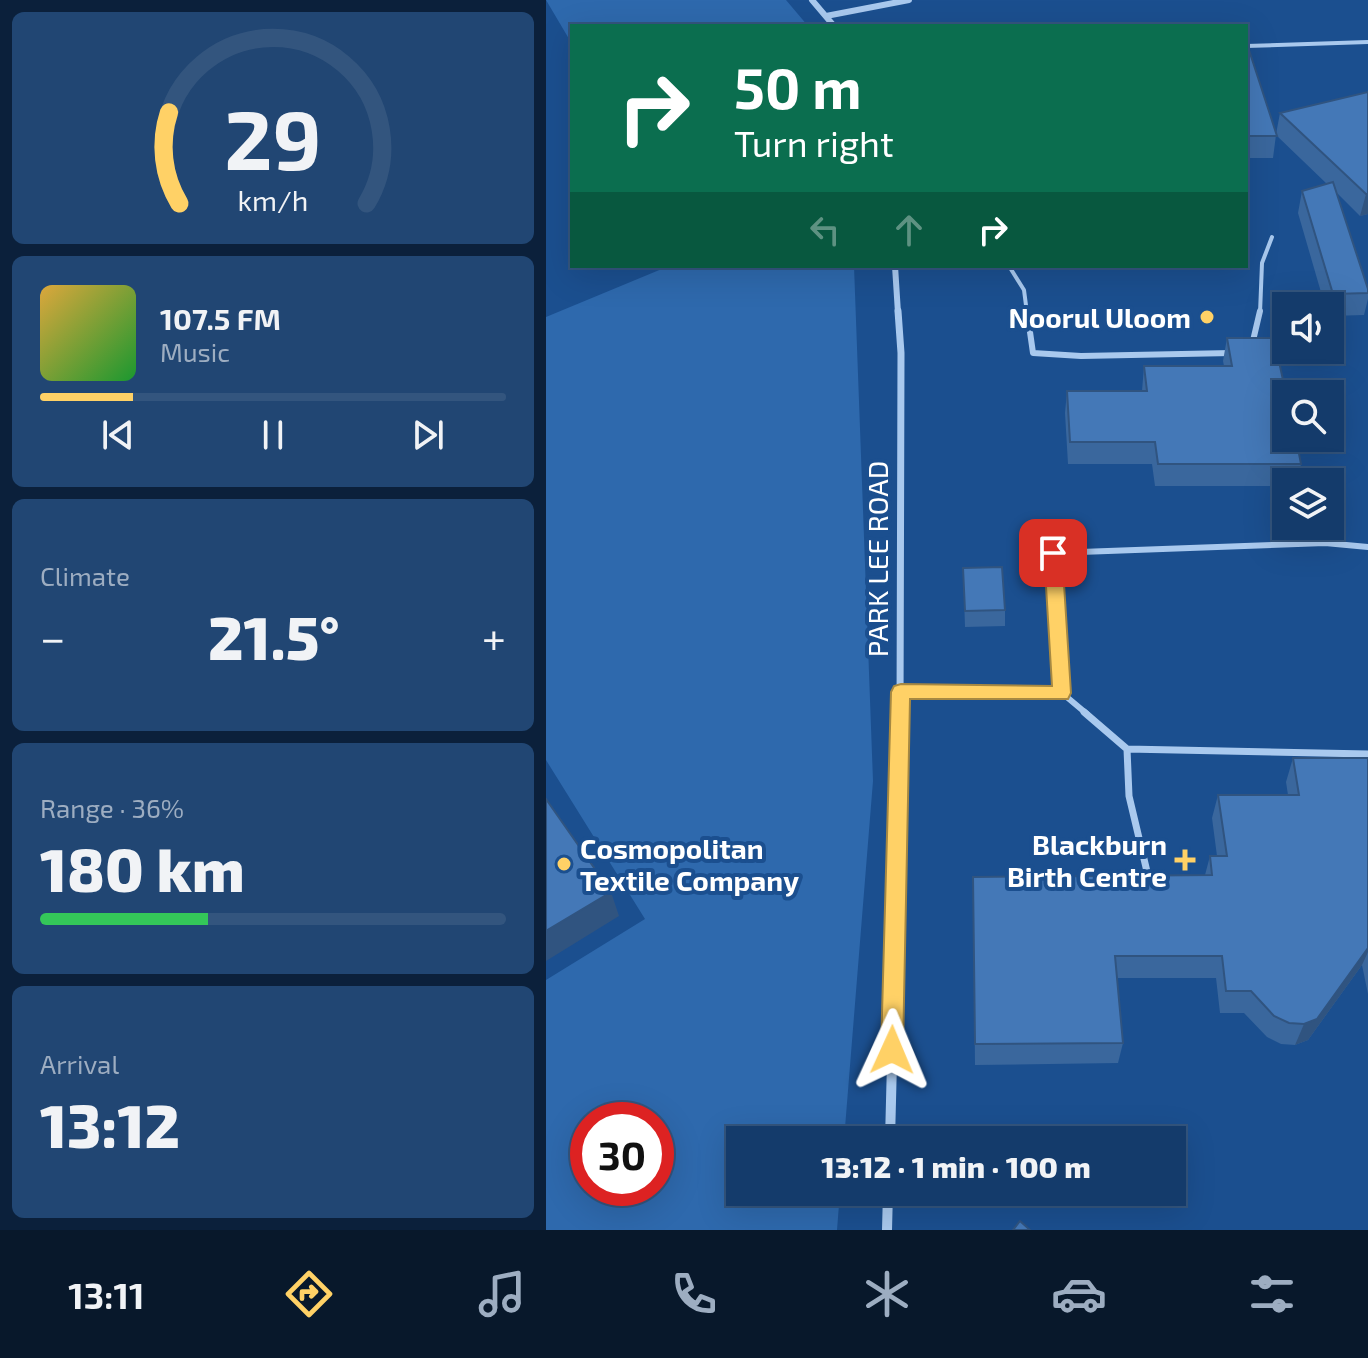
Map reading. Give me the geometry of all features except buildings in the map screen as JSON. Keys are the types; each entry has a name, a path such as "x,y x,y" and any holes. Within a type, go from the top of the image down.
{"street":[{"path":"812,0 832,24"},
{"path":"826,16 909,0"},
{"name":"PARK LEE ROAD","path":"890,1126 901,692 901,353 895,268"},
{"path":"887,1230 888,1206"}],"lane":[{"path":"1248,46 1368,42"},
{"path":"1249,350 1256,338 1262,253 1272,237"},
{"path":"1010,268 1024,290 1033,353 1081,356 1237,352"},
{"path":"1062,693 1053,553 1325,543 1368,547"},
{"path":"901,692 1062,693 1127,749 1368,754"},
{"path":"1127,749 1129,796 1150,884"}],"shaded area":[{"path":"546,0 786,0 806,24 570,24 570,41"},
{"path":"664,268 854,268 873,781 845,1126 726,1126 726,1206 839,1206 837,1230 546,1230 546,980 645,919 546,760 546,317"}],"place":[{"name":"Noorul Uloom","path":"1207,317"},
{"name":"Blackburn Birth Centre","path":"1185,860"},
{"name":"Cosmopolitan Textile Company","path":"564,864"}],"route":[{"path":"892,1050 901,692 1062,693 1053,553"}]}
